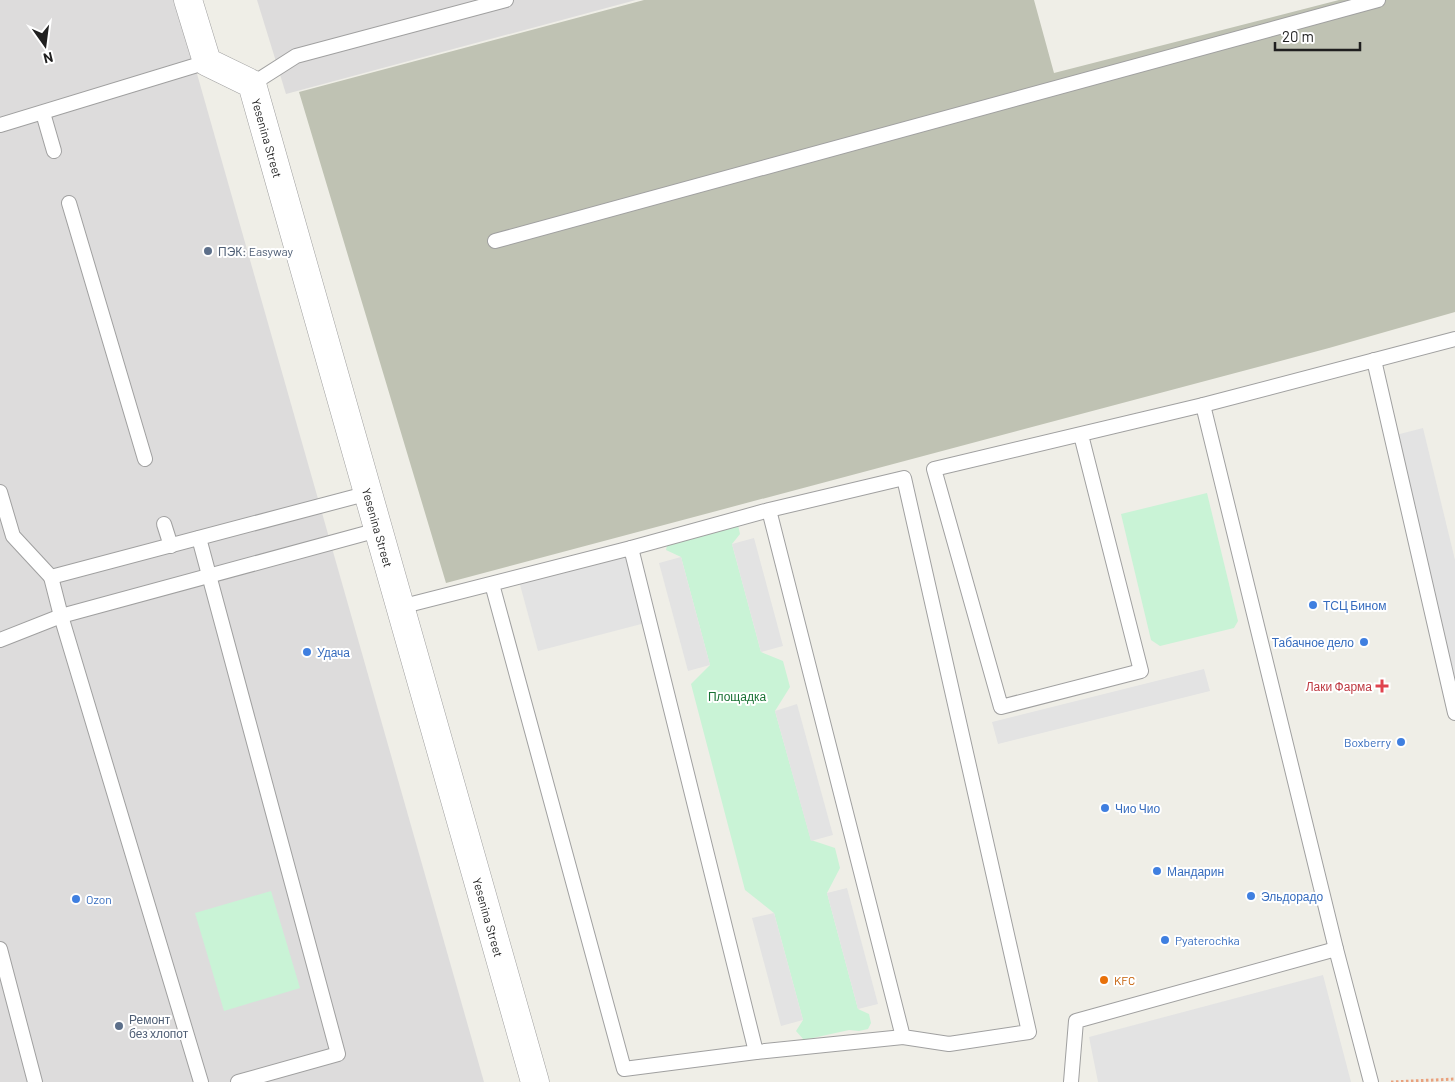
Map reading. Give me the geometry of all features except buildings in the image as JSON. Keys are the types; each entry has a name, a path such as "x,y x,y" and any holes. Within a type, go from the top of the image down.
{"street":[{"path":"188,0 207,62"},
{"name":"Yesenina Street","path":"207,62 252,84 535,1082"}],"lane":[{"path":"252,84 296,56 506,0"},
{"path":"495,241 1378,0"},
{"path":"0,125 207,62"},
{"path":"43,113 54,151"},
{"path":"69,203 145,458"},
{"path":"1081,435 1141,671 1001,707 934,469 1204,405 1455,339"},
{"path":"1374,360 1455,713"},
{"path":"1204,405 1336,949 1371,1082"},
{"path":"400,607 770,510 904,478 1028,1032 949,1044 903,1037 756,1052 624,1069 492,584"},
{"path":"0,492 13,536 51,577 61,616 201,1082"},
{"path":"51,577 369,493"},
{"path":"770,510 903,1037"},
{"path":"164,524 171,546"},
{"path":"0,640 61,616 378,530"},
{"path":"199,538 338,1054 238,1082"},
{"path":"630,548 756,1052"},
{"path":"0,949 35,1082"},
{"path":"1071,1082 1076,1021 1336,949"}],"path":[{"path":"1391,1082 1455,1079"}],"shaded area":[{"path":"0,0 176,0 484,1082 0,1082"},
{"path":"257,0 636,0 286,94"},
{"path":"644,0 1034,0 1054,73 1339,0 1455,0 1455,312 1329,348 446,583 299,92"},
{"path":"1423,428 1455,560 1455,678 1396,435"},
{"path":"754,538 783,646 761,652 732,544"},
{"path":"627,541 649,622 538,651 516,570"},
{"path":"681,557 710,665 688,671 659,563"},
{"path":"1204,669 1210,691 998,744 992,722"},
{"path":"797,704 833,835 811,841 775,711"},
{"path":"847,888 878,1004 858,1009 827,893"},
{"path":"774,913 803,1020 781,1026 752,918"},
{"path":"1323,975 1351,1082 1098,1082 1089,1037"}],"green space":[{"path":"1207,493 1238,621 1234,628 1160,646 1151,640 1121,514"},
{"name":"Площадка","path":"738,525 740,534 732,544 761,652 783,661 790,687 775,711 811,840 835,848 840,868 827,893 858,1009 869,1014 871,1023 868,1029 859,1031 849,1030 804,1040 796,1031 803,1020 774,913 745,890 691,684 710,665 681,557 666,550 668,541"},
{"path":"271,891 300,988 224,1011 195,913"}],"place":[{"name":"ПЭК: Easyway","path":"208,251"},
{"name":"ТСЦ Бином","path":"1313,605"},
{"name":"Табачное дело","path":"1364,642"},
{"name":"Удача","path":"307,652"},
{"name":"Лаки Фарма","path":"1382,686"},
{"name":"Boxberry","path":"1401,742"},
{"name":"Чио Чио","path":"1105,808"},
{"name":"Мандарин","path":"1157,871"},
{"name":"Эльдорадо","path":"1251,896"},
{"name":"Ozon","path":"76,899"},
{"name":"Pyaterochka","path":"1165,940"},
{"name":"KFC","path":"1104,980"},
{"name":"Ремонт без хлопот","path":"119,1026"}]}
